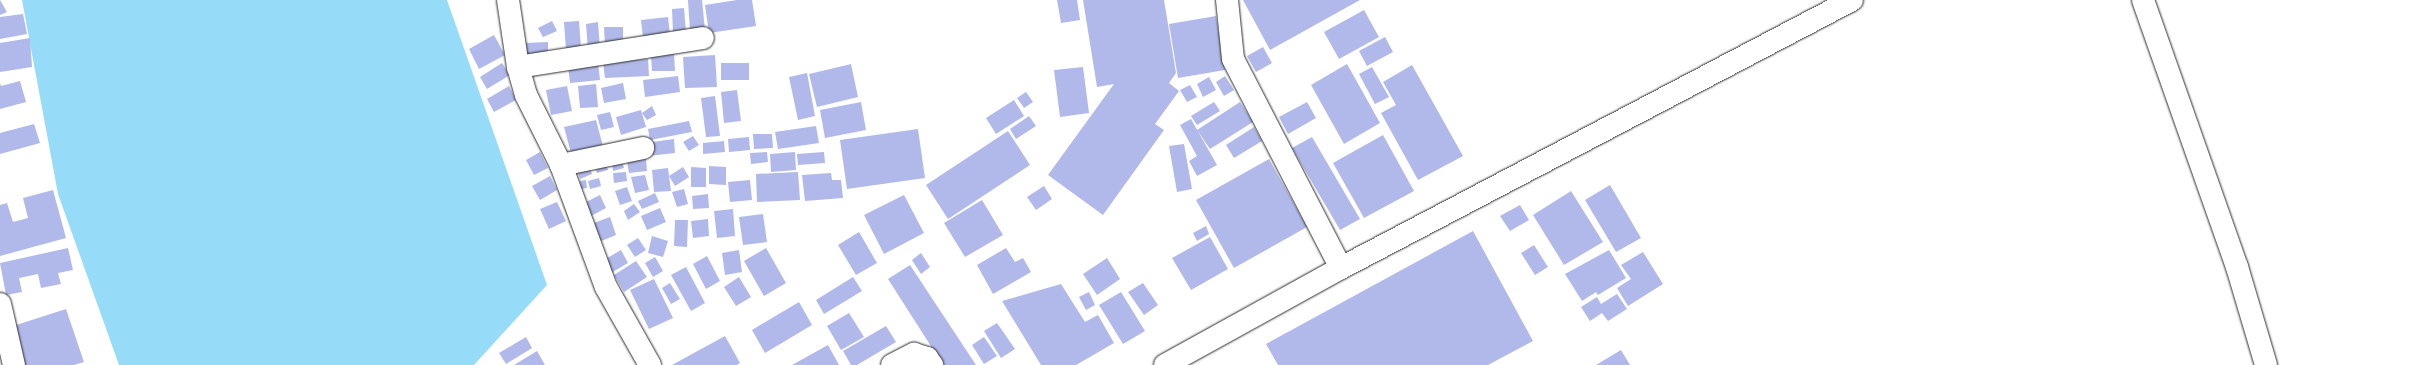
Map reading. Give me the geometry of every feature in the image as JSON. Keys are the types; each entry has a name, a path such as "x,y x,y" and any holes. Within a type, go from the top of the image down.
{"street":[{"path":"508,0 518,67 526,95 561,166 606,287 648,364"},
{"path":"1227,0 1232,59 1341,268"},
{"path":"1165,365 1341,268 1852,0"},
{"path":"2143,0 2237,267 2266,365"},
{"path":"518,67 703,38"},
{"path":"561,166 643,148"},
{"path":"0,304 14,365"},
{"path":"892,365 914,354 928,358 932,365"}],"water":[{"path":"22,0 447,0 547,285 474,365 119,365 58,194"}],"building":[{"path":"0,0 7,12 0,15"},
{"path":"688,0 702,0 705,30 690,31"},
{"path":"737,0 752,0 756,26 709,33 705,5"},
{"path":"1057,0 1077,0 1080,20 1061,23"},
{"path":"1083,0 1164,0 1176,73 1169,83 1179,91 1155,124 1164,130 1103,215 1048,175 1114,84 1097,87"},
{"path":"1243,0 1360,0 1270,50"},
{"path":"684,8 686,33 673,34 672,9"},
{"path":"1364,10 1379,37 1339,59 1324,32"},
{"path":"23,14 27,34 0,39 0,17"},
{"path":"1216,16 1225,70 1178,78 1169,24"},
{"path":"668,17 670,35 643,38 641,20"},
{"path":"552,21 557,31 543,37 538,28"},
{"path":"579,21 581,48 566,50 564,22"},
{"path":"598,22 600,49 588,50 586,24"},
{"path":"604,27 623,27 623,46 605,47"},
{"path":"494,35 505,55 479,69 469,49"},
{"path":"1385,37 1393,52 1367,66 1359,51"},
{"path":"30,38 32,67 0,72 0,43"},
{"path":"548,42 548,55 527,56 526,43"},
{"path":"1263,47 1272,63 1256,72 1247,56"},
{"path":"674,54 675,71 652,71 651,55"},
{"path":"715,55 717,87 685,88 683,57"},
{"path":"648,59 649,76 605,78 603,62"},
{"path":"502,63 510,75 487,89 480,77"},
{"path":"598,63 600,80 570,83 568,66"},
{"path":"721,63 749,63 749,80 721,80"},
{"path":"851,64 858,97 817,107 809,74"},
{"path":"1347,64 1380,123 1344,144 1311,85"},
{"path":"1412,65 1463,156 1418,180 1381,113 1396,105 1383,82"},
{"path":"1083,67 1089,113 1060,117 1054,70"},
{"path":"1372,67 1389,97 1375,104 1359,74"},
{"path":"807,73 815,116 798,120 789,77"},
{"path":"678,76 680,92 645,97 643,80"},
{"path":"1225,76 1234,90 1224,96 1216,82"},
{"path":"1209,77 1216,90 1203,97 1197,84"},
{"path":"20,81 26,102 0,109 0,83 1,86"},
{"path":"623,83 626,99 604,103 601,88"},
{"path":"596,84 598,107 580,108 578,86"},
{"path":"1190,85 1197,97 1187,102 1180,90"},
{"path":"509,86 516,100 494,112 487,99"},
{"path":"567,86 572,111 551,115 546,90"},
{"path":"737,90 741,121 724,123 721,92"},
{"path":"1026,92 1033,102 1024,108 1017,98"},
{"path":"715,96 720,136 706,137 701,98"},
{"path":"1014,100 1024,116 996,134 986,118"},
{"path":"861,102 866,130 825,138 820,110"},
{"path":"1214,102 1220,111 1197,125 1191,116"},
{"path":"1240,102 1253,122 1210,149 1197,130"},
{"path":"1307,102 1316,118 1288,134 1279,117"},
{"path":"652,106 656,115 647,120 642,113"},
{"path":"641,110 646,127 621,135 616,117"},
{"path":"610,112 614,127 601,130 597,115"},
{"path":"1029,116 1036,126 1016,139 1010,129"},
{"path":"1191,119 1217,165 1197,176 1189,161 1197,156 1180,125"},
{"path":"596,120 604,150 572,157 564,127"},
{"path":"689,121 692,132 650,140 648,129"},
{"path":"34,124 40,143 0,154 0,133"},
{"path":"816,126 819,143 778,149 775,132"},
{"path":"1254,127 1262,141 1234,158 1226,145"},
{"path":"918,129 925,178 847,189 840,140"},
{"path":"1008,131 1030,165 948,219 926,185"},
{"path":"753,134 772,134 773,148 754,149"},
{"path":"1383,135 1414,191 1364,218 1333,163"},
{"path":"693,136 699,145 689,151 683,142"},
{"path":"749,137 750,150 729,152 728,139"},
{"path":"1312,137 1360,219 1340,230 1292,148"},
{"path":"674,139 675,153 648,156 646,143"},
{"path":"724,141 725,152 703,154 703,143"},
{"path":"1184,144 1192,189 1177,192 1169,146"},
{"path":"540,152 548,168 534,175 526,160"},
{"path":"767,152 768,162 751,164 750,153"},
{"path":"795,152 796,170 771,172 770,154"},
{"path":"824,152 825,163 798,165 797,154"},
{"path":"646,159 647,171 629,173 627,161"},
{"path":"1269,159 1307,227 1234,268 1196,200"},
{"path":"605,160 608,170 597,173 594,163"},
{"path":"622,161 624,168 613,171 612,163"},
{"path":"588,163 592,174 580,179 576,167"},
{"path":"709,166 726,167 726,185 709,184"},
{"path":"683,167 689,177 675,186 669,176"},
{"path":"691,167 706,168 706,187 691,187"},
{"path":"668,168 671,191 654,192 652,170"},
{"path":"626,172 627,181 614,183 613,173"},
{"path":"798,172 800,200 757,202 756,174"},
{"path":"831,173 832,180 841,180 843,198 805,201 802,175"},
{"path":"645,175 649,190 635,193 631,177"},
{"path":"550,176 557,190 540,200 532,186"},
{"path":"599,178 601,186 590,189 588,181"},
{"path":"586,180 587,188 581,189 580,181"},
{"path":"750,180 752,200 730,202 728,182"},
{"path":"1610,185 1641,238 1616,252 1585,200"},
{"path":"1044,186 1052,199 1036,210 1027,197"},
{"path":"627,187 632,201 620,205 615,191"},
{"path":"684,189 688,204 677,207 672,192"},
{"path":"53,190 66,238 0,256 0,205 7,203 13,222 28,218 23,198"},
{"path":"1571,191 1603,242 1564,265 1533,215"},
{"path":"655,193 659,202 642,209 638,201"},
{"path":"708,194 709,208 693,209 692,196"},
{"path":"600,195 606,208 591,216 584,203"},
{"path":"904,195 924,233 884,254 864,215"},
{"path":"982,200 1003,235 965,257 944,223"},
{"path":"557,202 566,221 549,229 540,209"},
{"path":"634,204 640,212 628,220 624,211"},
{"path":"1520,205 1529,220 1510,231 1500,216"},
{"path":"660,208 666,222 647,230 641,216"},
{"path":"733,209 735,236 717,238 714,211"},
{"path":"763,214 767,242 743,245 739,217"},
{"path":"610,217 616,235 599,242 591,224"},
{"path":"708,219 709,236 693,238 691,221"},
{"path":"675,220 688,220 687,247 674,246"},
{"path":"1206,226 1209,234 1197,241 1193,233"},
{"path":"1473,231 1533,341 1488,365 1278,365 1266,344"},
{"path":"859,232 877,263 856,275 838,245"},
{"path":"652,236 668,241 663,257 648,253"},
{"path":"1210,237 1228,269 1191,290 1172,258"},
{"path":"638,238 646,250 635,257 627,245"},
{"path":"1534,245 1548,267 1535,275 1521,253"},
{"path":"68,248 73,270 58,273 61,284 41,288 38,274 19,278 22,292 6,295 0,263"},
{"path":"766,248 786,283 764,296 744,261"},
{"path":"1006,248 1015,262 1023,258 1031,272 993,294 977,265"},
{"path":"621,250 628,263 611,273 604,260"},
{"path":"739,250 742,272 725,275 722,253"},
{"path":"1609,250 1626,278 1598,295 1596,292 1582,301 1565,274"},
{"path":"1643,252 1663,284 1628,306 1617,288 1631,279 1621,265"},
{"path":"921,253 930,267 921,274 912,260"},
{"path":"707,256 720,281 706,289 693,264"},
{"path":"655,257 663,271 653,277 645,263"},
{"path":"1107,258 1120,279 1097,295 1083,274"},
{"path":"636,261 647,277 624,292 614,275"},
{"path":"910,265 976,365 943,365 888,279"},
{"path":"686,267 705,303 691,311 671,275"},
{"path":"739,277 751,297 736,306 724,287"},
{"path":"853,277 862,291 824,314 816,300"},
{"path":"654,279 673,318 649,329 630,290"},
{"path":"670,283 680,299 671,304 662,288"},
{"path":"1143,283 1158,305 1144,315 1128,292"},
{"path":"1061,284 1085,322 1098,315 1114,343 1076,365 1041,365 1002,301"},
{"path":"1089,292 1095,305 1086,310 1079,297"},
{"path":"1121,292 1145,331 1123,344 1099,305"},
{"path":"1617,294 1627,309 1608,321 1602,313 1590,321 1581,307 1597,297 1601,304"},
{"path":"799,302 812,325 765,353 752,330"},
{"path":"66,309 84,362 74,365 23,365 10,327"},
{"path":"849,313 864,337 841,350 827,326"},
{"path":"997,323 1015,349 1001,358 984,331"},
{"path":"886,326 896,342 857,365 851,365 843,351"},
{"path":"725,336 740,363 737,365 672,365"},
{"path":"526,337 532,348 506,364 499,353"},
{"path":"984,337 997,356 984,364 972,345"},
{"path":"828,345 839,365 792,365"},
{"path":"1621,350 1630,365 1596,365"},
{"path":"537,351 545,365 514,365"}]}
